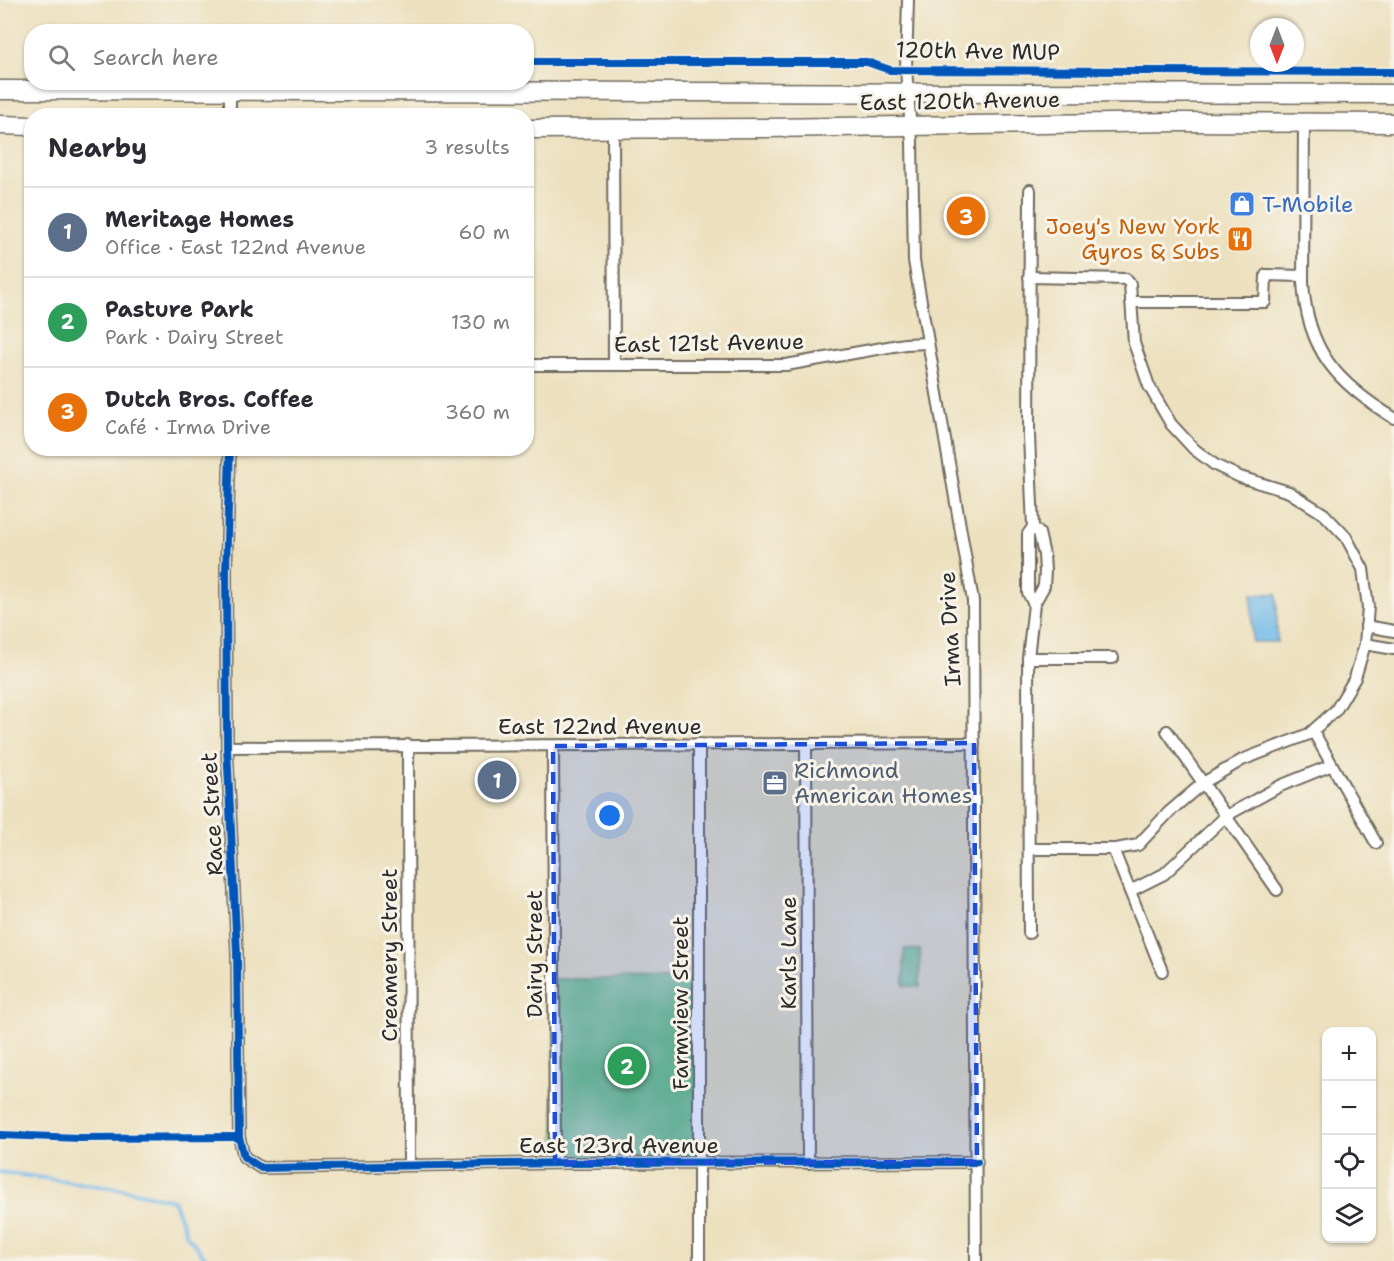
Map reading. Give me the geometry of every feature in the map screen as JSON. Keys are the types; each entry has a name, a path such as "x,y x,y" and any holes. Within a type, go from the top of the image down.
{"main road":[{"name":"East 120th Avenue","path":"0,90 1394,94"},
{"name":"East 120th Avenue","path":"534,129 613,130 1051,123 1394,123"},
{"path":"0,125 24,126"}],"street":[{"name":"Irma Drive","path":"908,0 906,93 911,126 914,261 973,601 976,1261"},
{"path":"230,92 230,108"},
{"path":"1304,123 1303,276 1307,316 1320,350 1346,383 1370,404 1394,418"},
{"path":"613,130 614,365"},
{"path":"1030,190 1029,436 1033,526 1028,534 1028,593 1034,604"},
{"path":"1131,302 1265,302 1266,275 1303,276"},
{"path":"1029,277 1126,279 1130,284 1134,343 1149,386 1171,424 1194,449 1215,465 1240,477 1289,492 1324,514 1346,537 1363,569 1368,607 1365,644 1355,678 1336,710 1309,734 1242,760 1203,783 1169,812 1138,844 1113,849 1029,849"},
{"name":"East 121st Avenue","path":"534,365 786,366 905,344 928,342"},
{"name":"Race Street","path":"230,456 226,571 227,747 237,952 239,1137 244,1156 261,1168"},
{"path":"1029,933 1028,658 1034,604 1044,586 1044,555 1039,533 1033,526"},
{"path":"1366,626 1394,632"},
{"path":"1365,644 1394,649"},
{"path":"1028,658 1113,657"},
{"path":"1313,730 1376,843"},
{"path":"1167,731 1277,890"},
{"name":"East 122nd Avenue","path":"227,747 974,743"},
{"name":"Farmview Street","path":"699,744 699,1261"},
{"name":"Karls Lane","path":"806,744 808,1163"},
{"name":"Creamery Street","path":"408,745 409,1164"},
{"name":"Dairy Street","path":"553,746 555,1163"},
{"path":"1130,891 1164,874 1226,816 1280,786 1332,765"},
{"path":"1113,849 1162,971"},
{"name":"East 123rd Avenue","path":"261,1168 409,1164 977,1162"}],"highlighted area":[{"path":"974,743 977,1162 555,1163 553,746"}],"green space":[{"path":"904,949 920,950 920,987 904,986"},
{"path":"553,979 699,980 699,1162 555,1163"}],"water":[{"path":"1252,594 1277,594 1277,642 1252,642"}],"waterway":[{"path":"0,1172 121,1189 173,1200 187,1235 208,1261"}],"cycle path":[{"name":"120th Ave MUP","path":"534,62 867,62 890,70 1394,72"},
{"path":"230,456 226,571 227,747 237,953 239,1137 244,1157 261,1168 568,1163 977,1162"},
{"path":"0,1135 80,1138 239,1137"}],"place":[{"name":"T-Mobile","path":"1242,204"},
{"name":"Dutch Bros. Coffee","path":"966,216"},
{"name":"Joey's New York Gyros & Subs","path":"1240,239"},
{"name":"Meritage Homes","path":"497,780"},
{"name":"Richmond American Homes","path":"775,783"},
{"name":"Pasture Park","path":"627,1066"}]}
